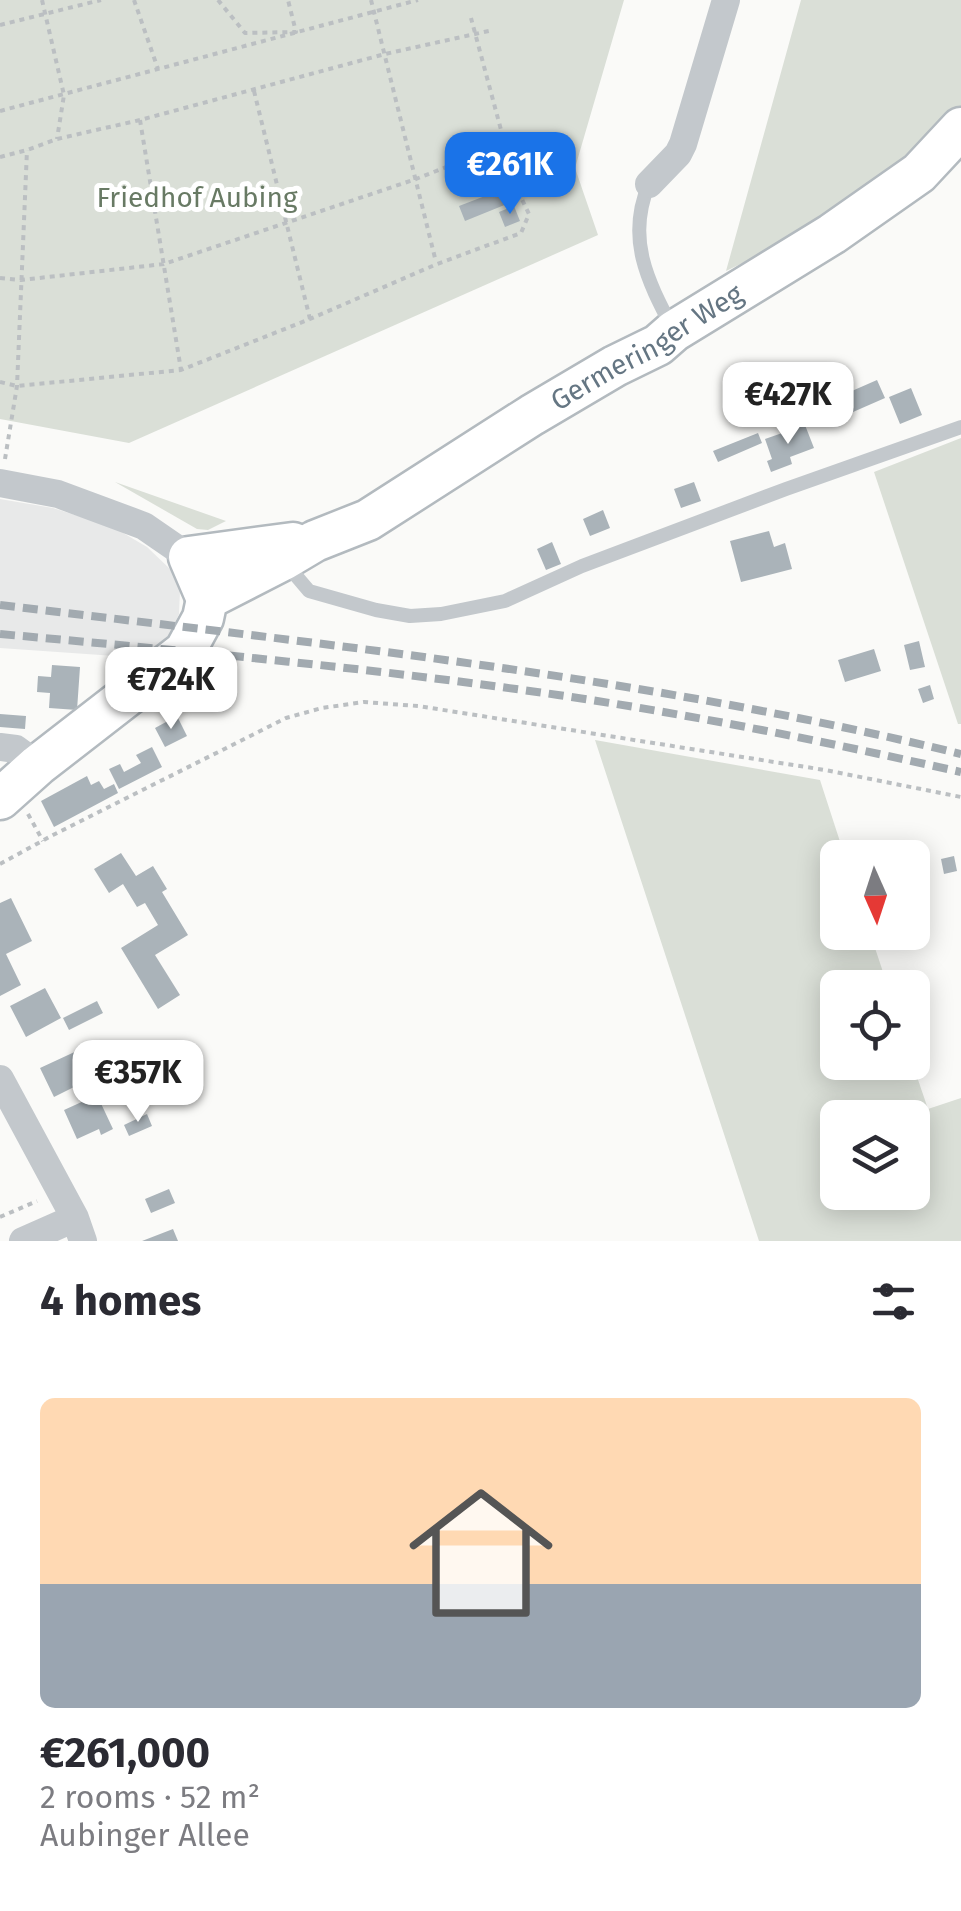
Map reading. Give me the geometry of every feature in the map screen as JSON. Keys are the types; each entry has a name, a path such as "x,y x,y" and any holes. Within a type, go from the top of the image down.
{"street":[{"path":"649,184 684,144 726,0"},
{"name":"Germeringer Weg","path":"207,599 299,550 368,520 532,415 658,345 674,331 890,194 919,173 961,128"},
{"path":"1,483 58,494 144,526 189,558 207,599 203,618 185,651 38,765 13,804"},
{"name":"Germeringer Weg","path":"189,558 246,548 299,550"},
{"path":"0,747 16,749 38,765"},
{"path":"0,1079 79,1230 23,1241"}],"lane":[{"path":"649,184 638,218 640,252 674,331"},
{"path":"299,550 309,591 410,616 441,614 505,600 582,566 961,427"}],"path":[{"path":"42,0 64,94 57,139"},
{"path":"0,25 101,0"},
{"path":"134,0 158,68"},
{"path":"220,0 246,33 296,32"},
{"path":"288,0 296,32"},
{"path":"371,0 436,264"},
{"path":"0,112 418,0"},
{"path":"471,18 504,141"},
{"path":"0,157 385,54 493,30"},
{"path":"254,88 310,319"},
{"path":"140,120 182,370"},
{"path":"0,278 21,280 164,264 416,178 523,135"},
{"path":"0,382 17,386 182,370 436,264 521,233 529,214 498,147"},
{"path":"1,483 17,386 26,150"},
{"path":"0,864 286,718 364,702 418,706 648,741 961,796"},
{"path":"13,804 44,840"},
{"path":"0,1217 50,1195"}],"shaded area":[{"path":"0,499 53,508 113,527 147,547 171,570 180,591 179,614 158,659 0,648"}],"green space":[{"name":"Friedhof Aubing","path":"0,0 624,0 575,168 598,235 129,443 0,419"},
{"path":"801,0 961,0 961,110 885,186 825,223 726,271"},
{"path":"961,438 961,724 958,724 874,472"},
{"path":"115,482 226,521 208,530 197,529"},
{"path":"595,740 820,780 839,840 820,840 820,950 876,950 882,970 820,970 820,1080 918,1080 925,1100 820,1100 820,1210 930,1210 930,1108 961,1098 961,1241 759,1241"}],"building":[{"path":"506,188 512,202 465,221 459,206"},
{"path":"514,206 520,221 505,227 499,212"},
{"path":"877,380 885,398 853,412 845,394"},
{"path":"911,388 922,415 900,424 889,397"},
{"path":"805,425 814,448 790,457 792,464 771,472 767,461 772,459 765,439"},
{"path":"758,433 762,443 718,462 713,451"},
{"path":"694,482 701,501 681,508 674,489"},
{"path":"603,510 610,528 590,536 583,519"},
{"path":"769,531 774,547 785,543 792,569 741,582 730,541"},
{"path":"552,542 561,564 546,570 537,549"},
{"path":"919,641 925,667 910,670 904,645"},
{"path":"874,649 881,671 845,682 838,660"},
{"path":"52,665 80,667 77,710 49,708 50,693 37,692 38,676 51,677"},
{"path":"930,685 934,699 923,703 918,689"},
{"path":"0,714 26,716 25,729 0,727"},
{"path":"177,716 187,736 165,747 155,728"},
{"path":"152,747 162,767 119,789 109,769 120,764 124,772 141,763 136,755"},
{"path":"87,776 91,785 99,781 104,789 114,784 118,793 54,827 41,801"},
{"path":"121,853 136,876 153,866 167,889 162,892 188,935 155,955 180,995 158,1009 121,948 158,925 145,903 137,907 123,884 109,893 94,869"},
{"path":"954,856 957,871 944,874 941,859"},
{"path":"11,898 32,941 6,954 21,985 0,996 0,903"},
{"path":"45,988 61,1018 26,1037 10,1006"},
{"path":"97,1001 103,1013 69,1030 63,1018"},
{"path":"81,1049 94,1077 54,1097 40,1068"},
{"path":"97,1095 113,1129 101,1135 99,1129 77,1139 64,1110"},
{"path":"147,1114 152,1126 129,1136 124,1125"},
{"path":"169,1189 175,1203 151,1213 145,1199"},
{"path":"173,1229 178,1241 142,1241"}],"railway":[{"path":"0,605 603,683 842,727 961,754"},
{"path":"0,634 489,685 660,711 961,772"}]}
